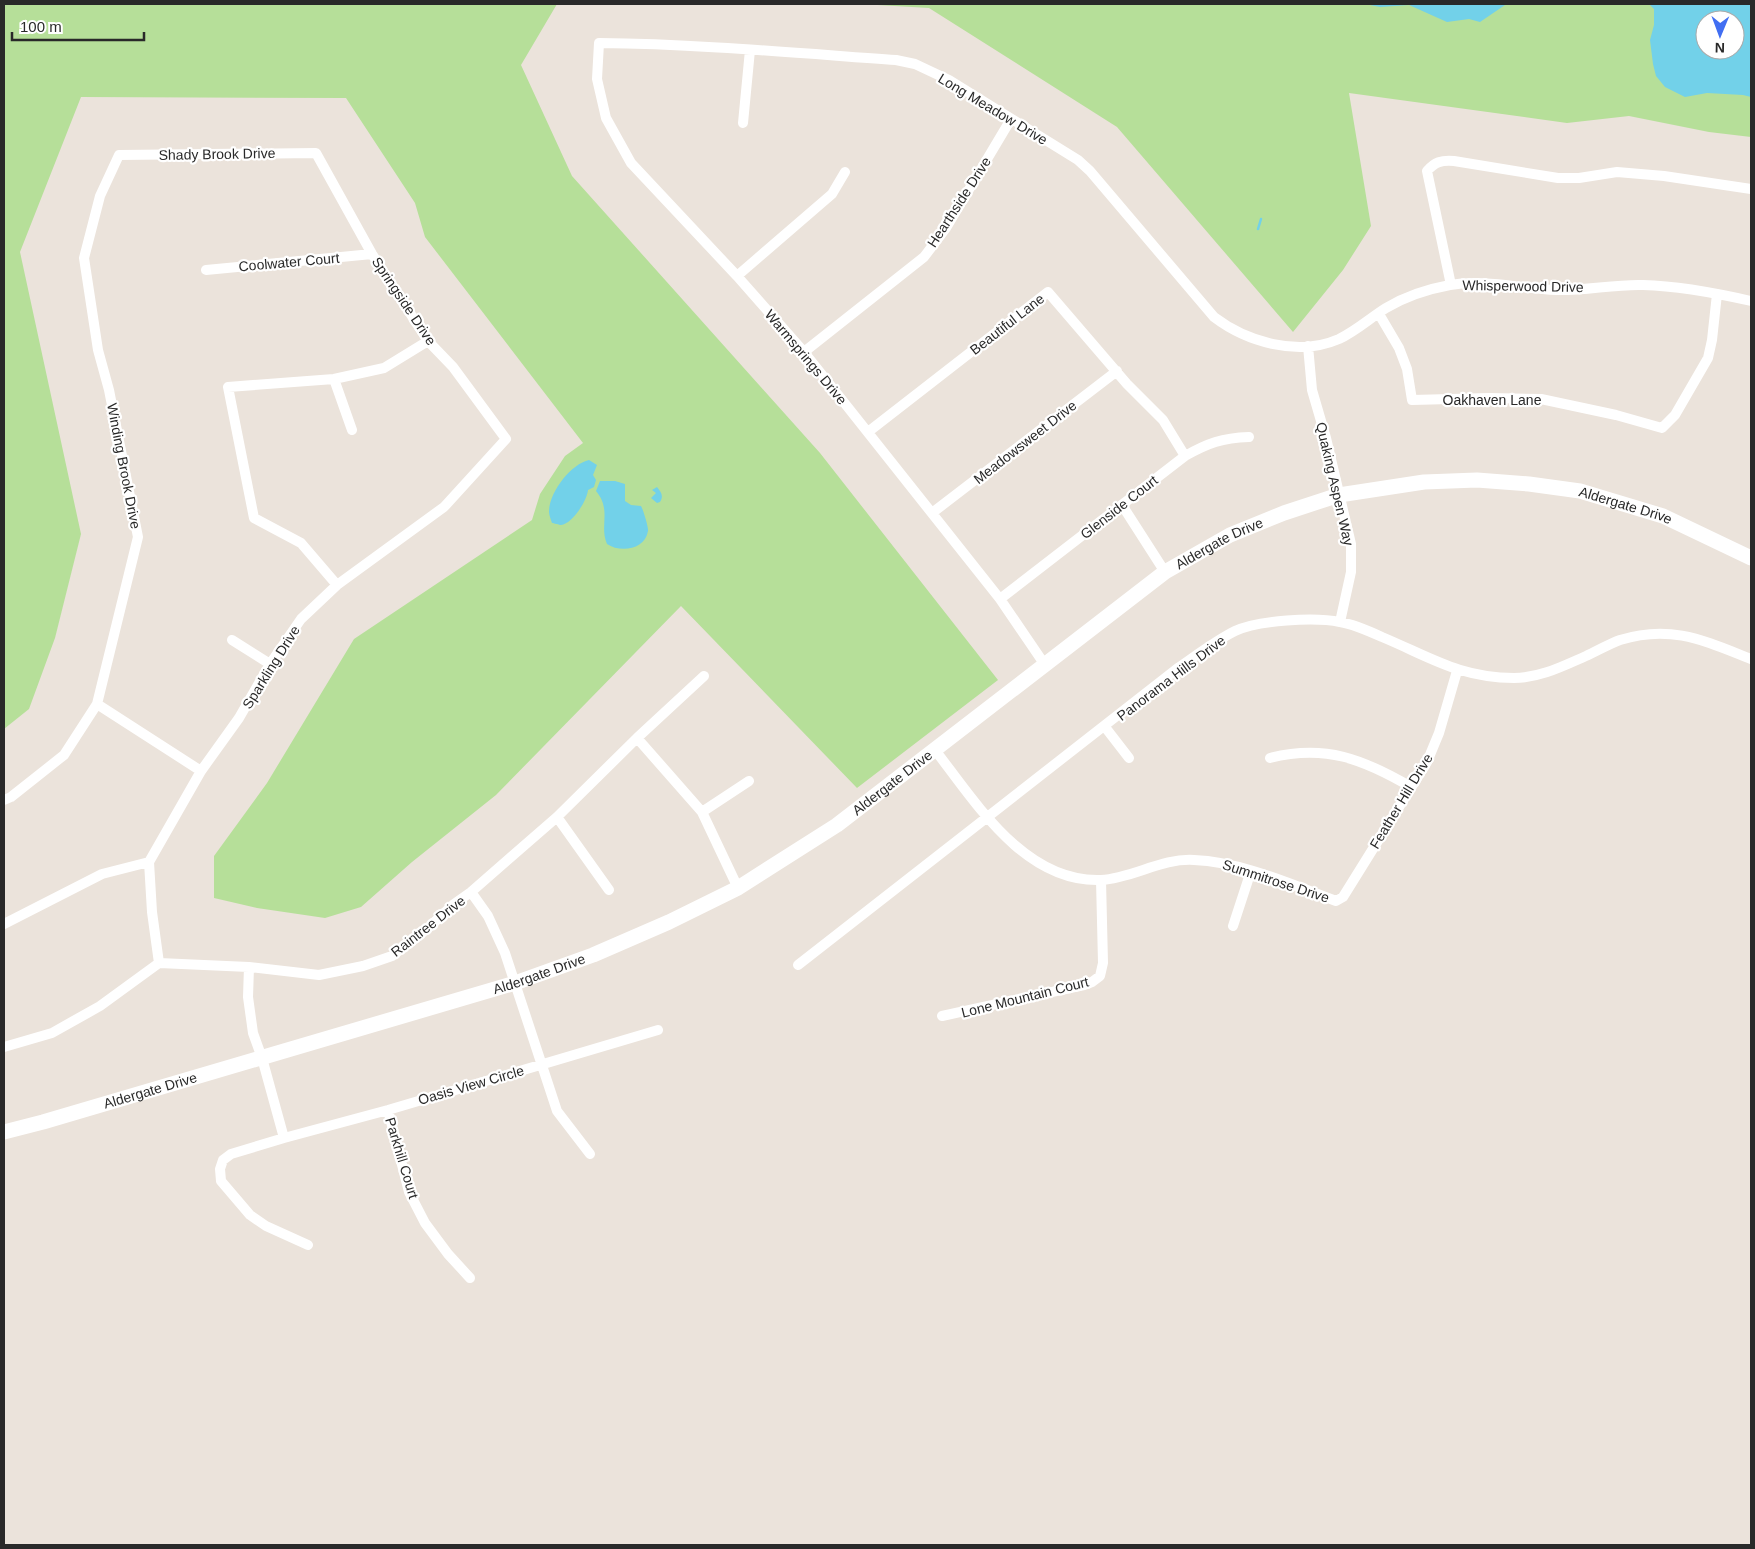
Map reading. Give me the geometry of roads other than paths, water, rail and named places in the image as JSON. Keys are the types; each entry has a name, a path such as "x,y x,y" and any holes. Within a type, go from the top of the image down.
{"street":[{"name":"Long Meadow Drive","path":"598,43 750,50 896,60 915,64 949,80 1078,160 1090,171 1214,317 1228,328 1248,338 1270,343 1308,346"},
{"name":"Warmsprings Drive","path":"598,43 597,79 606,118 631,163 737,276 804,352 1000,599 1045,664"},
{"path":"744,123 750,50"},
{"name":"Hearthside Drive","path":"804,352 924,257 946,228 1011,119"},
{"name":"Shady Brook Drive","path":"119,155 316,153"},
{"name":"Springside Drive","path":"316,153 372,254 428,341 453,367 506,439"},
{"name":"Winding Brook Drive","path":"4,800 11,798 64,755 97,704 138,537 109,390 98,350 84,258 100,196 119,155"},
{"path":"1451,285 1427,171 1433,164 1441,160 1558,178 1579,178 1617,172 1664,176 1751,189"},
{"path":"737,276 832,194 844,172"},
{"name":"Coolwater Court","path":"206,270 372,254"},
{"name":"Whisperwood Drive","path":"1308,346 1338,339 1386,308 1411,295 1451,285 1480,283 1559,290 1642,285 1676,287 1751,301"},
{"name":"Beautiful Lane","path":"868,432 1048,292 1127,384 1163,420 1185,456"},
{"name":"Oakhaven Lane","path":"1379,314 1404,362 1412,400 1541,399 1600,411 1662,428 1675,415 1708,358 1717,294"},
{"path":"336,585 301,543 254,518 228,387 334,379 384,368 428,341"},
{"name":"Quaking Aspen Way","path":"1308,346 1312,390 1351,544 1352,572 1340,622"},
{"name":"Meadowsweet Drive","path":"932,513 1117,371"},
{"path":"334,379 352,430"},
{"name":"Glenside Court","path":"1000,599 1185,456 1208,443 1249,437"},
{"name":"Sparkling Drive","path":"149,862 201,771 239,718 270,664 300,619 336,585 444,507 506,439"},
{"name":"Aldergate Drive","path":"4,1132 515,983 593,955 669,922 738,888 837,824 1165,572 1230,535 1284,513 1339,495 1424,482 1477,480 1529,484 1580,491 1664,516 1751,558"},
{"path":"1122,506 1165,572"},
{"name":"Panorama Hills Drive","path":"798,964 987,816 1105,727 1178,668 1236,630 1268,622 1301,620 1340,622 1382,637 1457,670 1480,676 1516,678 1540,674 1561,667 1620,640 1659,633 1679,634 1703,640 1751,659"},
{"path":"232,640 270,664"},
{"name":"Feather Hill Drive","path":"1343,897 1427,762 1440,734 1457,670"},
{"name":"Raintree Drive","path":"159,962 249,967 319,975 363,966 392,956 471,892 557,817 637,738 704,676"},
{"path":"97,704 201,771"},
{"path":"1105,727 1129,758"},
{"path":"637,738 702,812 738,888"},
{"name":"Summitrose Drive","path":"935,750 1006,838 1037,863 1070,877 1101,880 1127,875 1166,863 1192,860 1219,862 1251,871 1336,901 1343,897"},
{"path":"1270,758 1302,752 1334,754 1356,760 1386,772 1411,787"},
{"path":"702,812 749,780"},
{"path":"557,817 609,890"},
{"path":"4,924 102,874 149,862 152,912 159,962 100,1006 52,1033 4,1047"},
{"path":"1233,926 1251,871"},
{"name":"Lone Mountain Court","path":"942,1016 1084,985 1100,976 1102,963 1101,880"},
{"path":"471,892 488,916 505,953 557,1111 590,1154"},
{"path":"249,967 249,1006 253,1033 262,1058 284,1138"},
{"name":"Oasis View Circle","path":"308,1245 266,1226 250,1215 221,1181 220,1169 223,1160 231,1154 284,1138 388,1110 658,1030"},
{"name":"Parkhill Court","path":"388,1110 409,1192 425,1223 448,1254 470,1278"}],"water":[{"path":"1365,4 1517,4 1505,5 1480,22 1469,19 1447,22 1409,5 1380,7"},
{"path":"1649,4 1751,4 1751,97 1707,93 1685,97 1665,87 1656,76 1653,64 1650,40 1654,25 1654,9"},
{"path":"589,460 597,465 593,475 596,480 594,487 588,490 582,506 570,521 561,525 552,523 549,513 550,504 557,488 568,473"},
{"path":"600,481 615,481 625,484 625,501 631,505 641,506 648,531 646,537 637,546 625,549 612,547 607,544 604,531 603,505 596,491"},
{"path":"657,487 662,496 660,502 657,503 651,498 656,493 652,490"}],"waterway":[{"path":"1258,229 1261,219"}]}
